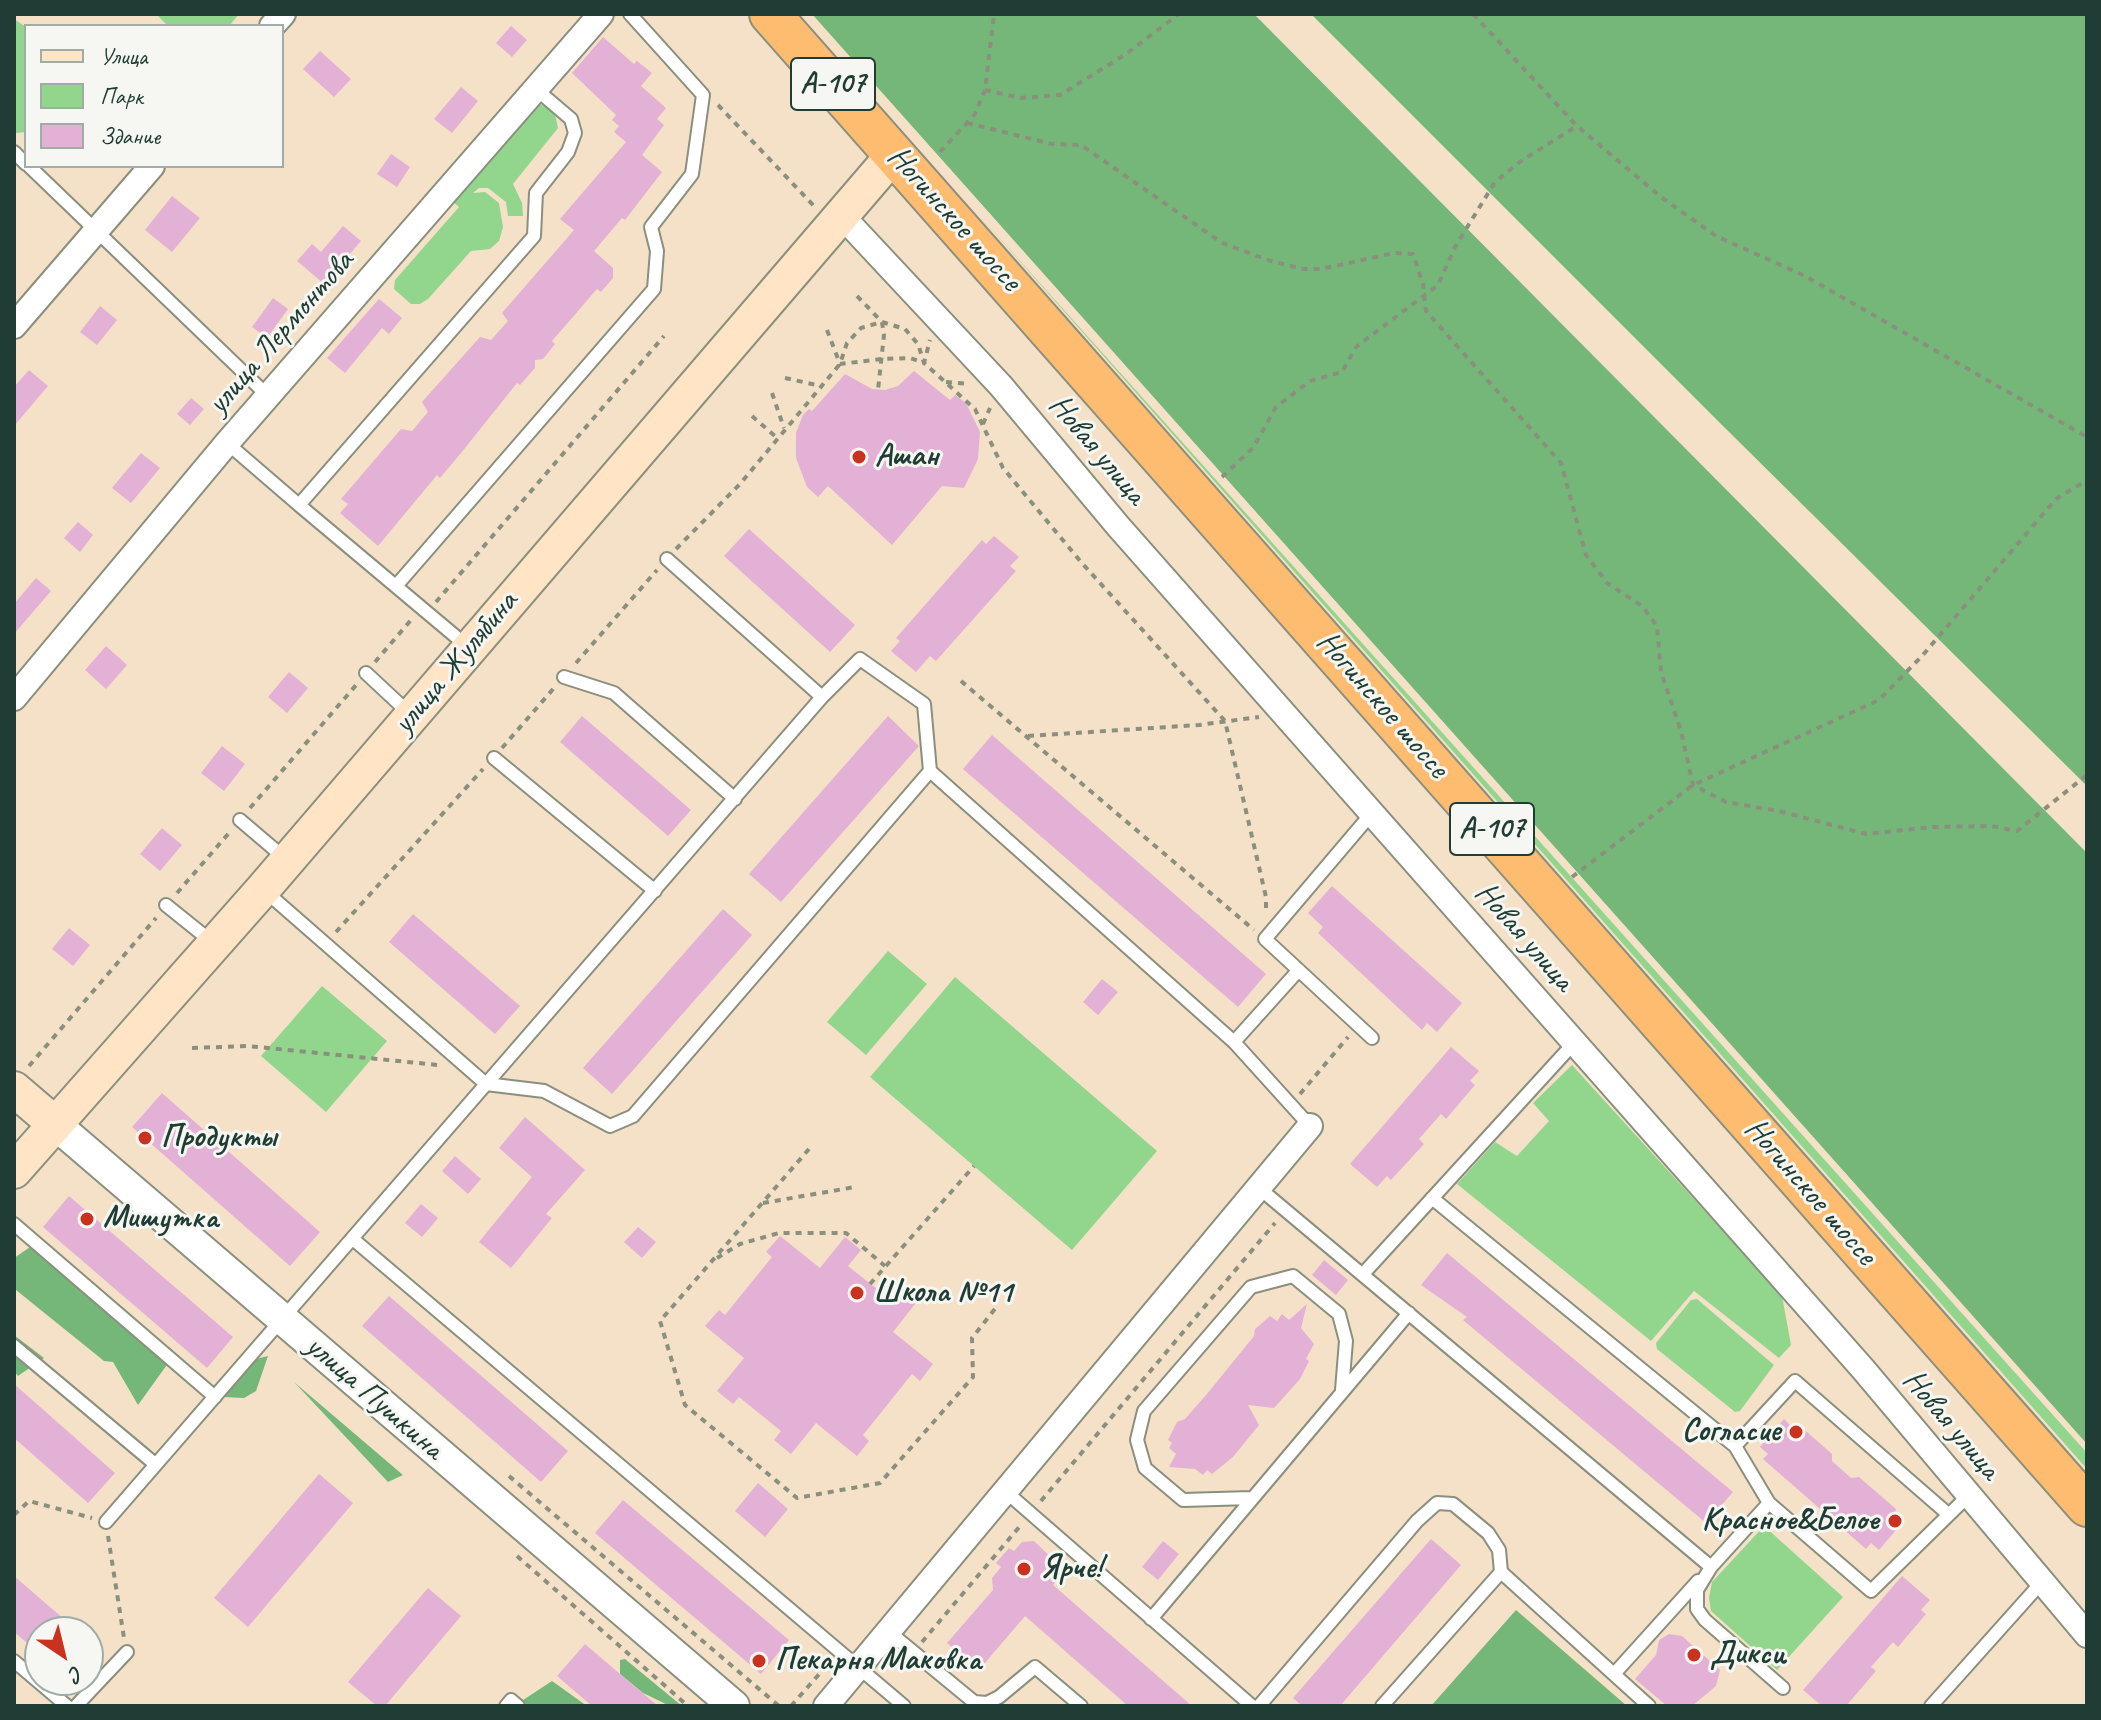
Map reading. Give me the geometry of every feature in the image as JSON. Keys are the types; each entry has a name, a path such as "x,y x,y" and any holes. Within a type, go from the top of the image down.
{"highway":[{"name":"Ногинское шоссе","path":"770,14 2087,1506"}],"main road":[{"name":"улица Жулябина","path":"14,1171 263,889 895,153"},
{"name":"улица Пушкина","path":"18,1082 55,1124"}],"street":[{"name":"улица Лермонтова","path":"14,698 227,443 601,14"},
{"path":"14,326 150,168"},
{"name":"Новая улица","path":"838,220 1001,386 1285,714 1863,1369 2087,1635"},
{"name":"улица Пушкина","path":"55,1124 734,1706"},
{"path":"826,1706 1310,1126"}],"lane":[{"path":"396,586 654,289 657,251 651,227 692,174 703,95 630,14"},
{"path":"299,505 534,236 536,193 568,152 575,133 571,119 537,90"},
{"path":"30,168 268,396"},
{"path":"227,443 470,648"},
{"path":"667,559 822,697"},
{"path":"106,1522 354,1240 822,697 860,659 924,704 930,771 1234,1042 1310,1126"},
{"path":"366,673 412,716"},
{"path":"564,677 614,693 735,799"},
{"path":"494,758 655,891"},
{"path":"263,889 486,1084 544,1091 610,1126 633,1116 930,771"},
{"path":"1372,813 1265,939 1297,972 1372,1038"},
{"path":"240,820 287,860"},
{"path":"166,905 215,944"},
{"path":"1234,1042 1297,972"},
{"path":"1363,1274 1574,1043"},
{"path":"1259,1188 1711,1567"},
{"path":"1432,1198 1735,1446 1769,1503 1871,1591 1968,1496"},
{"path":"14,1224 215,1397"},
{"path":"354,1240 609,1460 904,1706"},
{"path":"1251,1498 1183,1500 1145,1468 1137,1440 1144,1411 1251,1287 1293,1276 1339,1314 1346,1341 1342,1390"},
{"path":"1151,1619 1409,1313"},
{"path":"14,1346 155,1464"},
{"path":"1735,1446 1795,1381 1948,1514"},
{"path":"1005,1491 1252,1706"},
{"path":"1259,1706 1417,1521 1437,1503 1453,1504 1488,1533 1499,1550 1501,1572 1649,1706"},
{"path":"1614,1674 1769,1503"},
{"path":"1711,1567 1697,1590 1697,1609 1705,1620 1783,1688"},
{"path":"1382,1706 1501,1572"},
{"path":"1931,1706 2041,1583"},
{"path":"889,1632 974,1702 987,1703 999,1697 1035,1667 1081,1706"},
{"path":"76,1706 127,1652"},
{"path":"14,1661 67,1706"},
{"path":"506,1706 511,1700 518,1706"}],"path":[{"path":"940,152 975,114 985,90 994,14"},
{"path":"985,90 1021,98 1060,95 1126,54 1179,14"},
{"path":"1473,14 1577,126 1661,197 1716,236 1805,276 2087,437"},
{"path":"703,95 736,121 838,220"},
{"path":"967,123 1052,144 1081,145 1222,243 1271,261 1303,269 1321,269 1394,253 1413,254 1426,311 1561,463 1586,555 1607,583 1642,606 1657,626 1661,672 1681,731 1693,785"},
{"path":"1222,477 1253,448 1276,407 1310,381 1342,372 1356,347 1438,285 1455,247 1495,182 1521,161 1577,126"},
{"path":"857,296 882,322 878,390"},
{"path":"327,943 667,559 740,484 776,437 840,364 853,336 867,324 882,322 905,329 918,344 924,363 975,409 1003,468 1081,562 1225,721 1266,897 1265,939"},
{"path":"827,330 840,364"},
{"path":"18,1082 366,673 425,610 664,336"},
{"path":"840,364 882,359 917,360"},
{"path":"785,378 821,386"},
{"path":"772,393 784,428"},
{"path":"752,416 776,437"},
{"path":"1572,877 1693,785 1879,700 1922,656 2056,499 2087,480"},
{"path":"961,681 1265,939"},
{"path":"1027,736 1285,714"},
{"path":"1693,785 1726,802 1779,811 1866,834 1933,827 1991,826 2017,831 2087,775"},
{"path":"1291,1105 1358,1026"},
{"path":"192,1048 248,1046 468,1068"},
{"path":"809,1149 660,1321 685,1405 797,1498 880,1483 973,1377 972,1338 998,1305"},
{"path":"870,1284 974,1166"},
{"path":"761,1204 855,1187"},
{"path":"913,1653 1287,1209"},
{"path":"713,1260 740,1244 779,1233 846,1233 885,1266"},
{"path":"509,1476 779,1706"},
{"path":"14,1515 29,1501 106,1522 127,1652"},
{"path":"516,1556 688,1706"}],"green space":[{"path":"156,14 239,14 231,24 166,24"},
{"path":"812,14 1254,14 2087,853 2087,1444"},
{"path":"1311,14 2087,14 2087,786 1720,423"},
{"path":"14,19 24,26 24,132 16,133"},
{"path":"539,104 554,110 558,128 513,184 522,203 523,216 508,216 506,202 488,188 479,188 473,193 485,192 499,203 503,227 499,241 490,249 471,251 428,299 420,304 411,304 394,289 395,280 459,207 450,199 532,106"},
{"path":"979,215 2087,1453 2087,1469"},
{"path":"888,951 927,984 866,1055 827,1022"},
{"path":"955,977 1157,1151 1072,1250 870,1077"},
{"path":"322,986 387,1041 326,1112 261,1056"},
{"path":"1572,1065 1782,1296 1791,1345 1779,1358 1694,1291 1651,1341 1457,1184 1495,1142 1517,1156 1549,1121 1533,1103"},
{"path":"42,1239 52,1257 174,1355 138,1405 113,1362 104,1361 16,1290 14,1305 14,1258"},
{"path":"1697,1299 1774,1365 1740,1411 1735,1412 1657,1349 1656,1343 1691,1300"},
{"path":"14,1335 44,1358 18,1376 14,1371"},
{"path":"268,1356 256,1391 244,1398 223,1397 235,1364"},
{"path":"294,1382 403,1475 388,1482"},
{"path":"1764,1526 1843,1597 1777,1670 1711,1611 1709,1598 1712,1582"},
{"path":"1516,1610 1627,1706 1431,1706"},
{"path":"625,1659 682,1706 670,1706 643,1693 620,1674 620,1660"},
{"path":"552,1681 587,1706 514,1706"}],"building":[{"path":"511,26 527,40 512,57 496,43"},
{"path":"603,37 634,64 637,61 652,73 641,86 666,108 657,119 664,125 642,155 662,172 625,220 622,218 594,251 613,268 613,278 601,292 597,289 552,341 555,344 543,359 535,360 535,368 520,385 517,383 440,478 437,475 378,546 340,513 348,504 341,499 401,429 412,431 428,412 422,402 480,337 491,340 508,321 502,313 574,230 560,219 626,142 614,132 619,126 612,120 616,115 572,73"},
{"path":"320,51 351,79 334,97 303,69"},
{"path":"461,87 478,101 452,133 434,119"},
{"path":"391,154 410,167 397,187 377,174"},
{"path":"172,196 200,218 172,252 145,230"},
{"path":"343,226 361,241 324,284 297,261 312,244 321,252"},
{"path":"273,298 288,309 267,338 252,327"},
{"path":"379,299 402,318 389,334 382,328 345,373 327,358"},
{"path":"100,306 117,320 97,345 80,332"},
{"path":"29,370 48,386 14,426 14,387"},
{"path":"914,371 950,400 955,395 966,403 980,432 978,459 964,488 942,486 892,545 828,486 818,497 807,487 796,458 796,433 803,415 809,409 812,411 845,374 872,389 885,390 898,386"},
{"path":"191,398 204,409 190,425 177,414"},
{"path":"141,453 160,468 131,503 112,488"},
{"path":"78,522 93,535 80,552 64,538"},
{"path":"749,529 855,625 830,652 724,556"},
{"path":"994,536 1019,557 1010,566 1016,571 936,661 930,656 916,672 891,651 900,641 896,638 982,540 986,544"},
{"path":"36,578 51,591 14,634 14,604"},
{"path":"106,646 127,665 106,689 85,670"},
{"path":"289,672 308,688 287,713 268,697"},
{"path":"582,716 691,810 668,836 560,742"},
{"path":"888,716 919,746 781,902 749,874"},
{"path":"992,735 1266,974 1238,1007 963,769"},
{"path":"222,746 245,764 224,791 201,773"},
{"path":"162,828 182,845 160,871 140,854"},
{"path":"1332,886 1462,1003 1437,1032 1427,1023 1422,1030 1318,933 1323,927 1308,913"},
{"path":"723,909 752,935 612,1094 583,1068"},
{"path":"413,914 520,1006 495,1034 389,942"},
{"path":"69,928 90,945 73,966 52,949"},
{"path":"1102,979 1118,992 1098,1015 1083,1002"},
{"path":"1451,1047 1479,1071 1470,1081 1475,1085 1446,1119 1441,1114 1419,1139 1424,1144 1391,1180 1387,1176 1377,1187 1350,1164"},
{"path":"162,1093 320,1232 290,1266 132,1127"},
{"path":"525,1117 585,1170 546,1214 552,1218 511,1268 479,1242 532,1177 499,1148"},
{"path":"455,1156 481,1179 468,1194 442,1171"},
{"path":"69,1196 233,1337 207,1368 43,1227"},
{"path":"421,1204 438,1218 422,1237 405,1223"},
{"path":"638,1227 656,1242 642,1258 624,1242"},
{"path":"780,1236 820,1268 845,1237 861,1250 848,1266 892,1301 903,1287 919,1299 893,1332 933,1364 920,1381 912,1374 863,1435 869,1441 857,1456 816,1423 791,1454 774,1440 781,1431 739,1397 733,1404 717,1391 744,1358 705,1326 719,1310 725,1315 772,1257 766,1252"},
{"path":"1447,1253 1733,1492 1706,1523 1463,1320 1467,1317 1421,1285"},
{"path":"1324,1260 1348,1280 1336,1295 1312,1275"},
{"path":"389,1296 568,1451 541,1482 362,1326"},
{"path":"1307,1304 1301,1328 1314,1344 1300,1379 1274,1408 1248,1405 1259,1425 1233,1457 1212,1474 1207,1470 1203,1475 1195,1469 1169,1467 1176,1454 1169,1448 1172,1443 1168,1440 1177,1422 1185,1419 1207,1394 1254,1336 1255,1329 1270,1316 1277,1321 1282,1314 1289,1320"},
{"path":"14,1384 115,1473 88,1503 14,1438"},
{"path":"1784,1419 1792,1427 1799,1425 1832,1454 1832,1461 1851,1478 1859,1477 1896,1509 1895,1516 1902,1523 1879,1550 1871,1543 1866,1549 1763,1459 1768,1454 1760,1447"},
{"path":"319,1474 353,1503 248,1627 214,1598"},
{"path":"758,1483 788,1509 765,1537 735,1511"},
{"path":"623,1500 789,1640 761,1674 595,1533"},
{"path":"1431,1539 1461,1565 1340,1706 1302,1706 1293,1698"},
{"path":"1034,1541 1065,1571 1053,1585 1192,1706 1128,1706 1025,1616 979,1670 947,1643 993,1590 992,1578 1001,1567 996,1563 1009,1548 1014,1551 1022,1542"},
{"path":"1163,1541 1179,1554 1158,1580 1142,1567"},
{"path":"14,1576 60,1616 24,1616 24,1640 14,1632"},
{"path":"1902,1576 1930,1600 1921,1610 1926,1614 1898,1647 1893,1642 1871,1667 1876,1671 1846,1706 1822,1706 1803,1690"},
{"path":"428,1588 461,1616 385,1706 377,1706 348,1682"},
{"path":"1669,1634 1682,1636 1720,1670 1716,1686 1692,1706 1667,1706 1635,1679 1656,1655 1659,1640"},
{"path":"585,1644 658,1706 592,1706 557,1676"}],"place":[{"name":"Ашан","path":"859,457"},
{"name":"Продукты","path":"145,1138"},
{"name":"Мишутка","path":"87,1219"},
{"name":"Школа №11","path":"857,1293"},
{"name":"Согласие","path":"1796,1432"},
{"name":"Красное&Белое","path":"1895,1521"},
{"name":"Ярче!","path":"1024,1569"},
{"name":"Дикси","path":"1694,1655"},
{"name":"Пекарня Маковка","path":"759,1661"}]}
